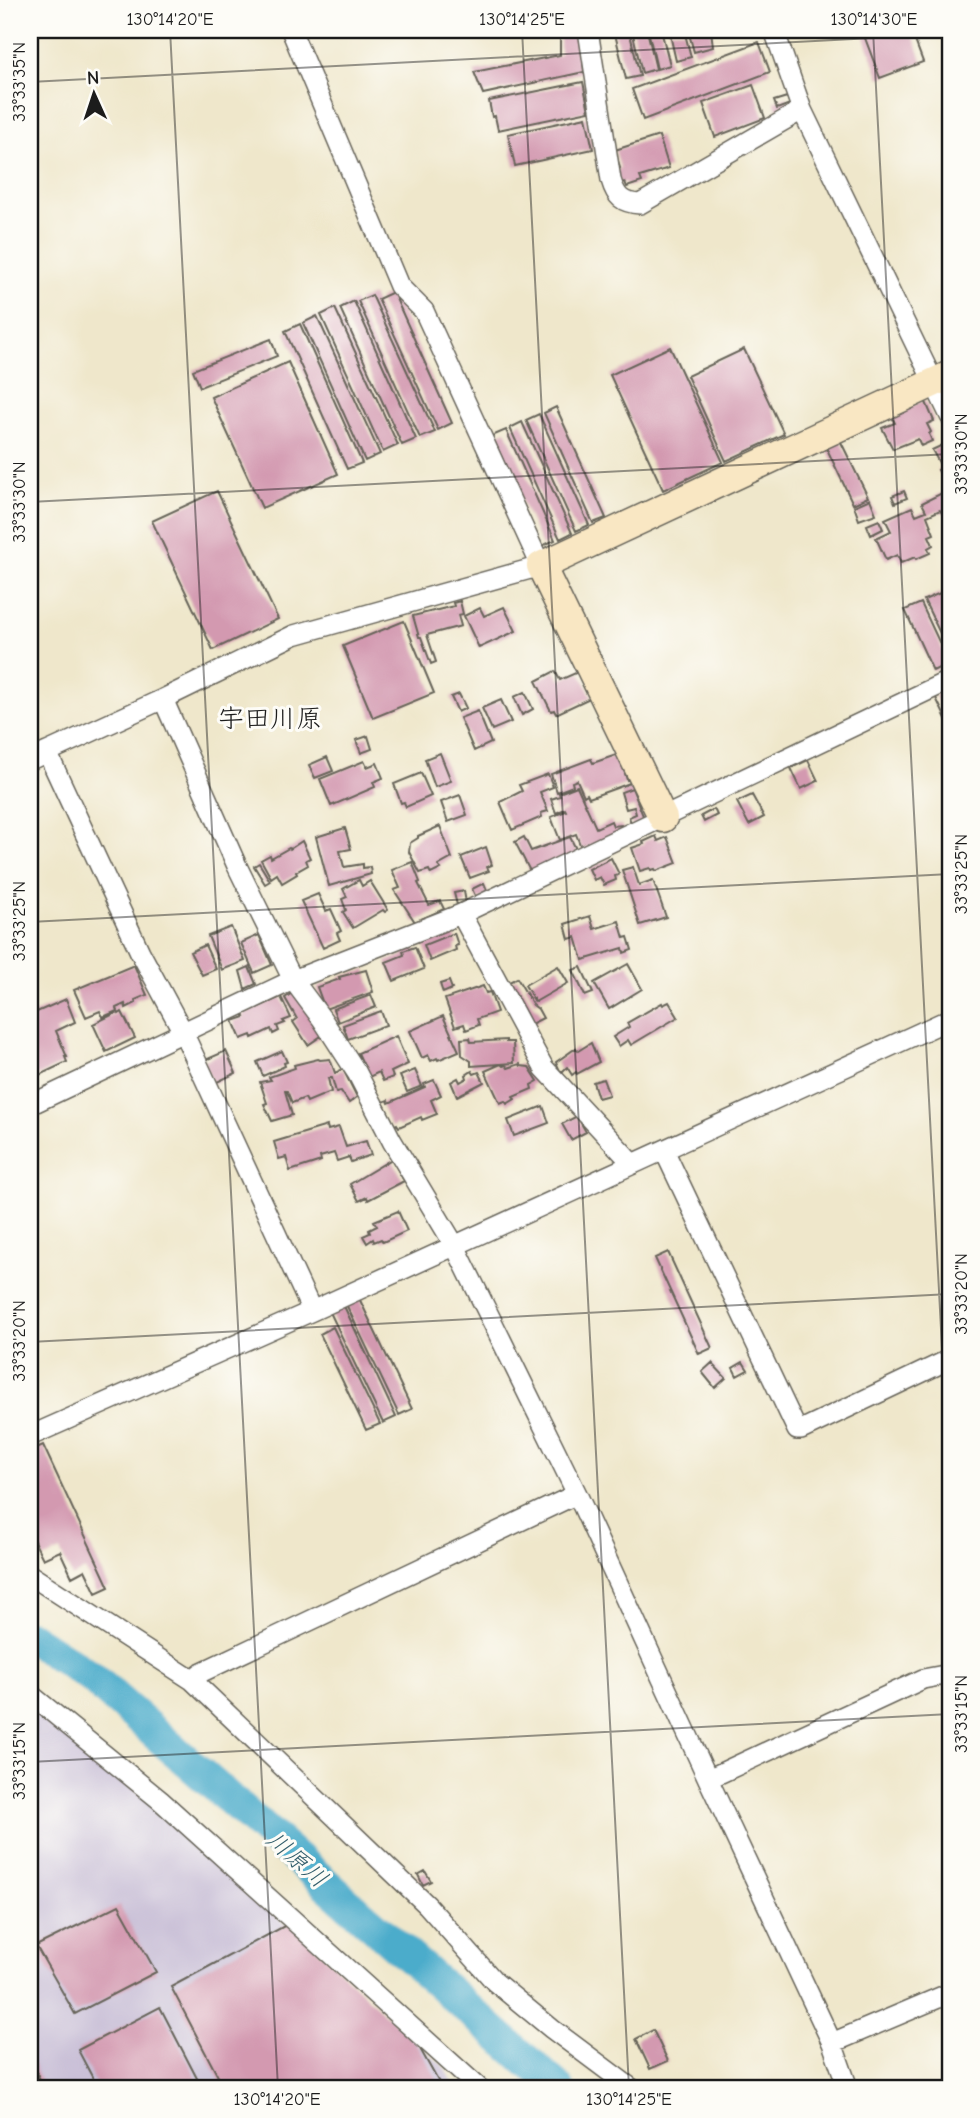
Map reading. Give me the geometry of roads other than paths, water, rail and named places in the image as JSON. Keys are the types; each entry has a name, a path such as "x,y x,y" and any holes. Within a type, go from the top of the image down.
{"street":[{"path":"291,30 399,286 424,311 541,566 663,818"},
{"path":"588,30 611,180 620,200 640,204 802,110"},
{"path":"774,30 802,110 942,379 950,416"},
{"path":"312,1311 183,1032 38,756 294,635 541,566 942,379"},
{"path":"30,1105 293,980 461,914 950,680"},
{"path":"163,699 237,866 293,980 357,1073 393,1141 455,1246 577,1494 832,2043 848,2088"},
{"path":"461,914 544,1068 633,1164"},
{"path":"30,1436 312,1311 950,1019"},
{"path":"664,1150 797,1430 950,1359"},
{"path":"192,1680 202,1672 577,1494"},
{"path":"30,1575 192,1680 427,1905 495,1982 631,2088"},
{"path":"708,1779 923,1679 950,1674"},
{"path":"30,1694 160,1800 479,2088"},
{"path":"832,2043 950,1993"}],"waterway":[{"name":"川原川","path":"30,1637 90,1676 558,2088"}],"district":[{"name":"宇田川原","path":"270,718"}]}
